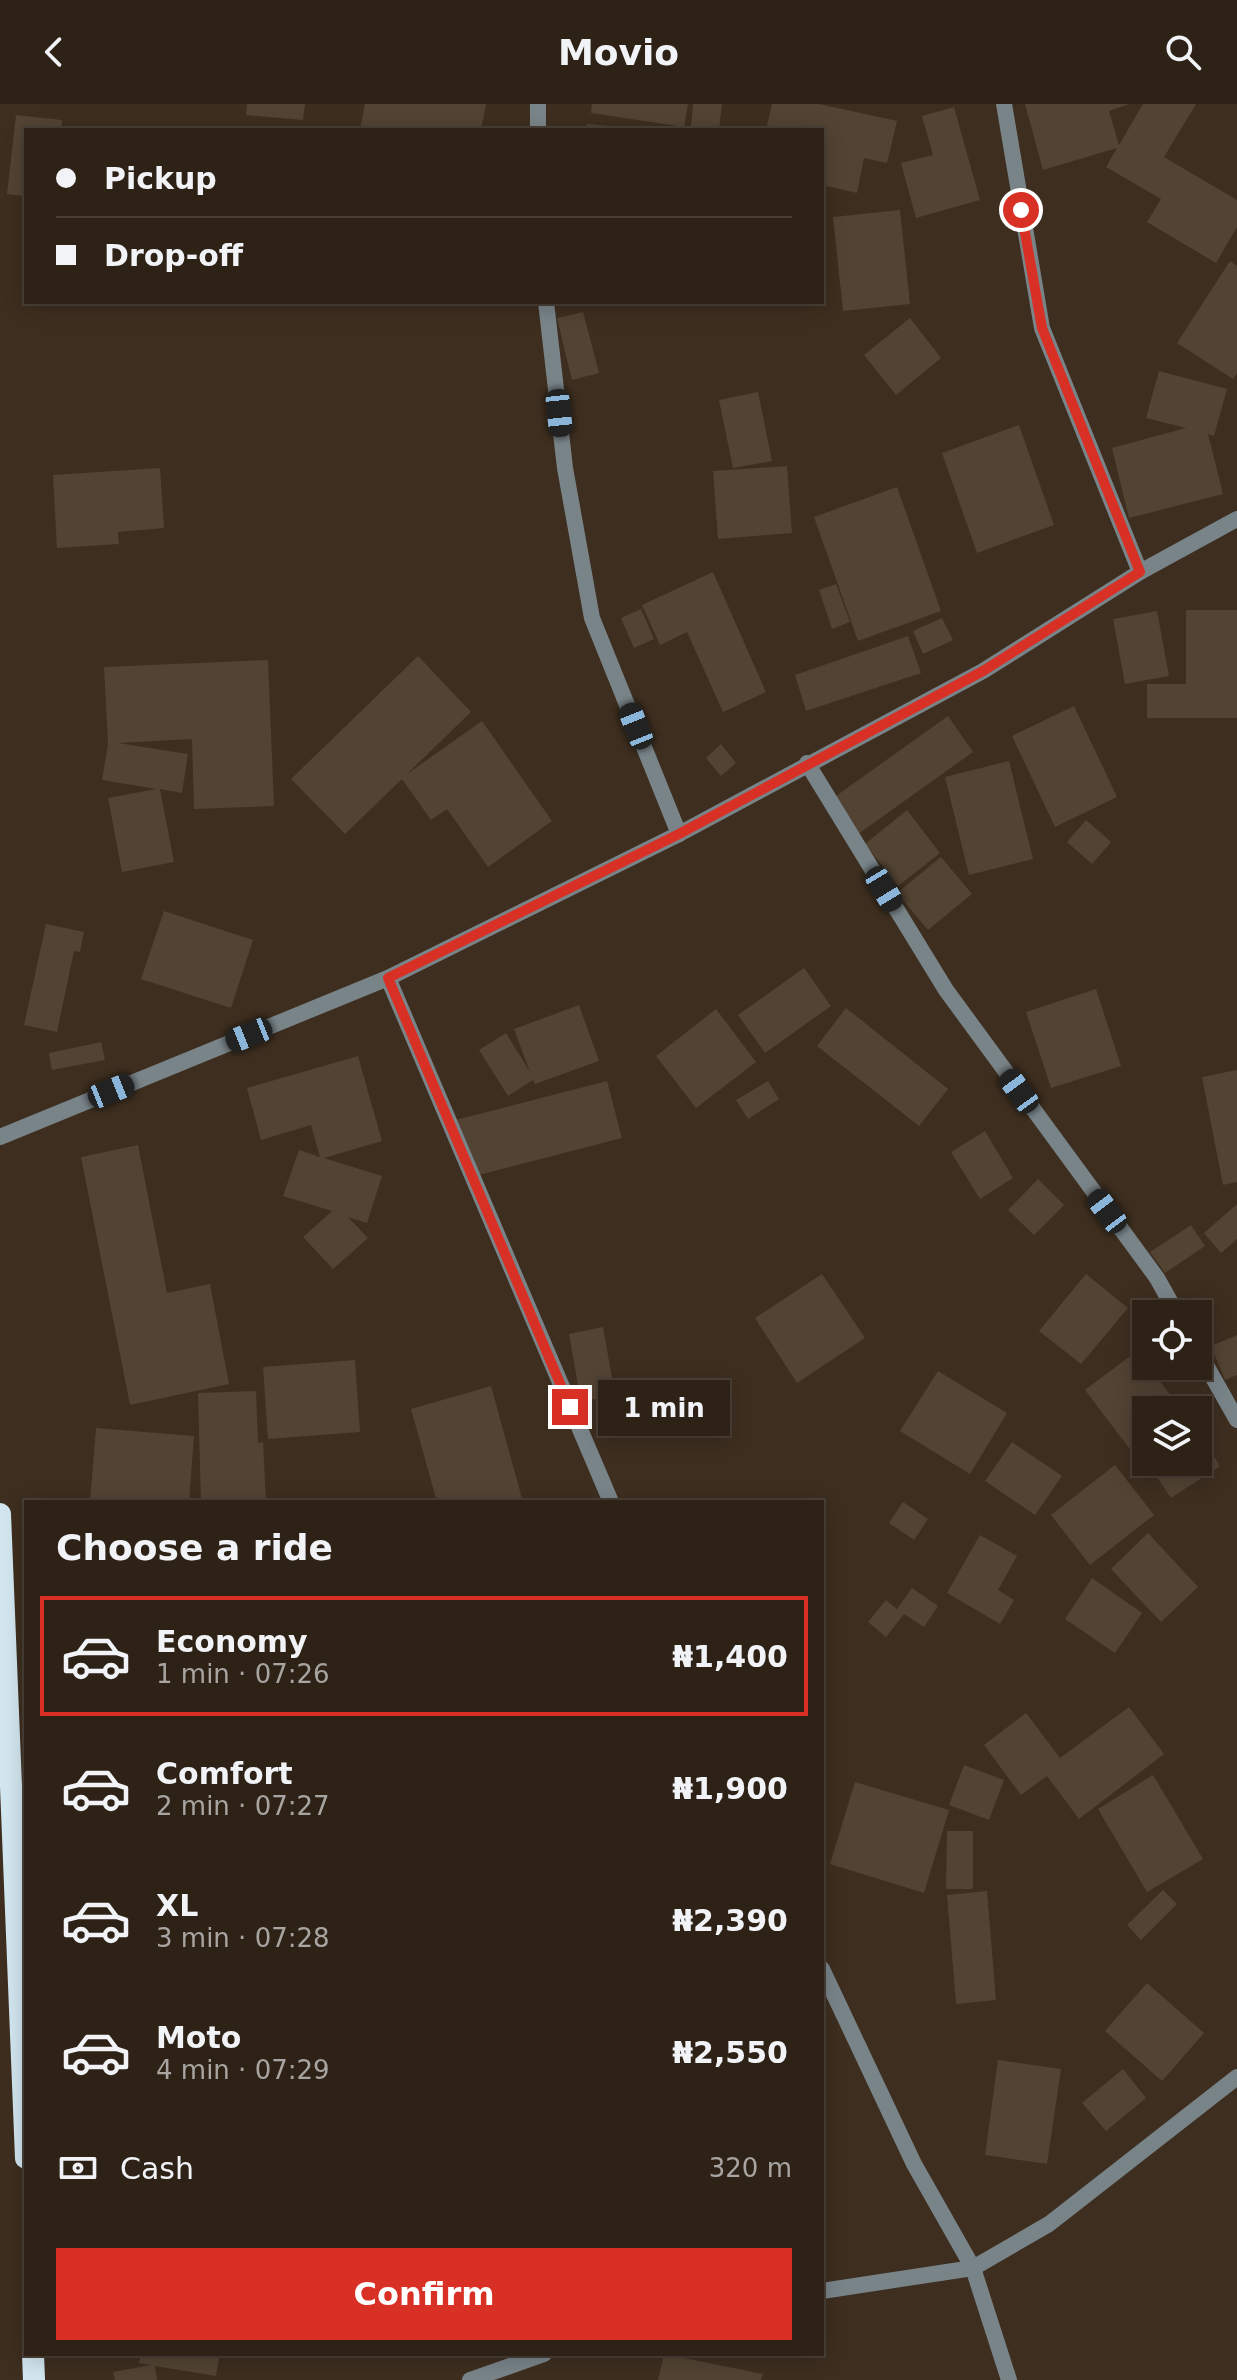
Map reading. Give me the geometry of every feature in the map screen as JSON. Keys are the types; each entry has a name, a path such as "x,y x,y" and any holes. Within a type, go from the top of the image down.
{"highway":[{"path":"0,1514 24,2108"},
{"path":"33,2356 34,2380"}],"street":[{"path":"538,104 538,128"},
{"path":"1004,104 1042,328 1140,572"},
{"path":"546,304 565,468 592,618 679,834"},
{"path":"0,1137 388,978 679,834 983,671 1140,572 1237,519"},
{"path":"807,763 946,990 1157,1278 1169,1300"},
{"path":"388,978 610,1500"},
{"path":"1212,1376 1237,1420"},
{"path":"824,1973 914,2164 973,2268 1009,2380"},
{"path":"824,2291 973,2268 1049,2224 1237,2077"},
{"path":"477,2379 539,2356"}],"building":[{"path":"247,104 305,104 303,120 246,115"},
{"path":"365,104 486,104 481,128 360,128"},
{"path":"592,104 688,104 684,127 591,113"},
{"path":"693,104 722,104 719,128 691,127"},
{"path":"772,104 819,104 897,121 887,163 864,158 857,193 824,185 824,128 766,128"},
{"path":"1025,104 1129,104 1109,111 1119,145 1143,104 1196,104 1164,157 1237,200 1237,227 1216,263 1147,222 1161,199 1106,167 1117,148 1043,170"},
{"path":"954,107 980,200 916,218 901,163 933,155 922,116"},
{"path":"16,115 62,120 61,128 24,128 24,196 7,194"},
{"path":"587,124 627,128 587,128"},
{"path":"900,210 910,304 843,311 833,217"},
{"path":"1230,261 1237,266 1237,373 1233,379 1177,343"},
{"path":"583,312 599,373 572,380 557,318"},
{"path":"910,318 941,358 896,395 864,355"},
{"path":"1159,371 1227,389 1214,436 1208,434 1223,494 1129,518 1112,448 1186,428 1146,418"},
{"path":"758,392 772,461 733,468 719,400"},
{"path":"1019,425 1054,525 977,553 942,453"},
{"path":"787,466 792,533 718,539 713,471"},
{"path":"160,468 164,528 118,532 119,544 57,548 53,475"},
{"path":"897,487 941,611 858,641 814,517"},
{"path":"713,572 766,692 723,712 687,632 660,645 642,605"},
{"path":"836,584 850,622 832,629 819,590"},
{"path":"641,609 654,639 634,648 621,618"},
{"path":"1186,610 1237,610 1237,718 1147,718 1147,684 1186,684"},
{"path":"1157,611 1169,676 1125,684 1113,619"},
{"path":"942,618 953,640 923,654 913,631"},
{"path":"908,636 921,673 806,711 795,675"},
{"path":"418,656 471,712 407,774 482,721 552,821 488,867 447,809 431,820 402,779 345,834 291,779"},
{"path":"268,660 274,806 194,809 192,739 118,743 188,754 182,793 160,789 174,862 122,872 108,798 156,789 102,780 108,744 104,667"},
{"path":"1074,706 1117,797 1055,827 1012,736"},
{"path":"948,716 973,752 854,837 829,801"},
{"path":"721,744 736,763 721,776 706,758"},
{"path":"1009,761 1033,859 969,875 945,777"},
{"path":"907,810 940,853 898,886 865,844"},
{"path":"1086,820 1111,842 1092,864 1067,842"},
{"path":"941,857 972,894 928,930 897,893"},
{"path":"164,911 253,940 231,1008 141,979"},
{"path":"46,924 84,932 80,952 74,951 57,1032 24,1025"},
{"path":"804,968 831,1006 765,1053 738,1015"},
{"path":"1096,989 1121,1066 1051,1088 1026,1012"},
{"path":"579,1005 599,1061 535,1084 533,1080 508,1096 479,1050 506,1033 530,1072 514,1029"},
{"path":"846,1008 948,1089 919,1126 817,1046"},
{"path":"716,1009 756,1062 696,1108 656,1056"},
{"path":"101,1042 105,1060 52,1070 49,1053"},
{"path":"358,1056 382,1141 324,1158 382,1176 367,1223 348,1217 368,1238 333,1269 303,1237 332,1211 283,1196 299,1150 320,1157 311,1125 261,1140 247,1088"},
{"path":"1237,1070 1237,1182 1223,1185 1202,1077"},
{"path":"607,1081 622,1138 467,1178 452,1121"},
{"path":"768,1081 779,1099 748,1119 736,1100"},
{"path":"985,1131 1013,1178 980,1199 951,1152"},
{"path":"138,1145 167,1293 210,1284 229,1384 130,1405 81,1157"},
{"path":"1038,1179 1064,1205 1034,1235 1008,1210"},
{"path":"1237,1204 1237,1239 1221,1253 1204,1233"},
{"path":"1191,1225 1205,1246 1165,1273 1150,1252"},
{"path":"822,1274 865,1338 797,1383 755,1318"},
{"path":"1086,1274 1128,1308 1081,1364 1039,1331"},
{"path":"603,1327 615,1395 581,1402 569,1334"},
{"path":"1237,1335 1237,1375 1225,1380 1212,1346"},
{"path":"1132,1355 1132,1380 1159,1380 1171,1396 1132,1396 1132,1446 1129,1448 1085,1390"},
{"path":"355,1360 360,1432 268,1439 263,1367"},
{"path":"938,1371 1007,1413 970,1474 900,1431"},
{"path":"491,1386 522,1500 436,1500 411,1409"},
{"path":"256,1391 258,1443 263,1442 266,1500 201,1500 198,1393"},
{"path":"96,1428 194,1436 189,1500 90,1500"},
{"path":"1012,1442 1062,1476 1035,1515 985,1481"},
{"path":"1212,1454 1220,1466 1212,1471"},
{"path":"1115,1465 1154,1515 1090,1565 1051,1515"},
{"path":"1156,1476 1205,1476 1171,1498"},
{"path":"903,1502 928,1519 914,1540 889,1523"},
{"path":"1148,1533 1198,1587 1161,1622 1111,1569"},
{"path":"980,1535 1017,1556 998,1590 1014,1600 1000,1624 947,1593"},
{"path":"1092,1578 1142,1613 1115,1653 1065,1619"},
{"path":"912,1588 938,1606 924,1627 904,1614 886,1637 868,1622 886,1600 897,1609"},
{"path":"1129,1707 1164,1754 1079,1819 1047,1776 1021,1795 984,1745 1026,1713 1060,1758"},
{"path":"964,1765 1004,1780 989,1820 949,1805"},
{"path":"1153,1775 1203,1859 1147,1892 1098,1809"},
{"path":"855,1782 949,1810 924,1893 830,1864"},
{"path":"947,1831 973,1831 973,1889 946,1889"},
{"path":"1163,1890 1177,1904 1141,1940 1127,1925"},
{"path":"987,1891 996,2000 956,2004 947,1895"},
{"path":"1147,1983 1204,2033 1162,2081 1105,2031"},
{"path":"998,2060 1061,2069 1047,2164 985,2155"},
{"path":"1123,2069 1146,2098 1106,2131 1082,2103"},
{"path":"141,2356 220,2356 216,2376 155,2366 157,2380 115,2380 113,2372 151,2365 139,2363"},
{"path":"664,2356 763,2374 761,2380 658,2380"}],"route":[{"path":"570,1407 388,978 679,834 822,754 983,671 1140,572 1042,328 1021,210"}]}
